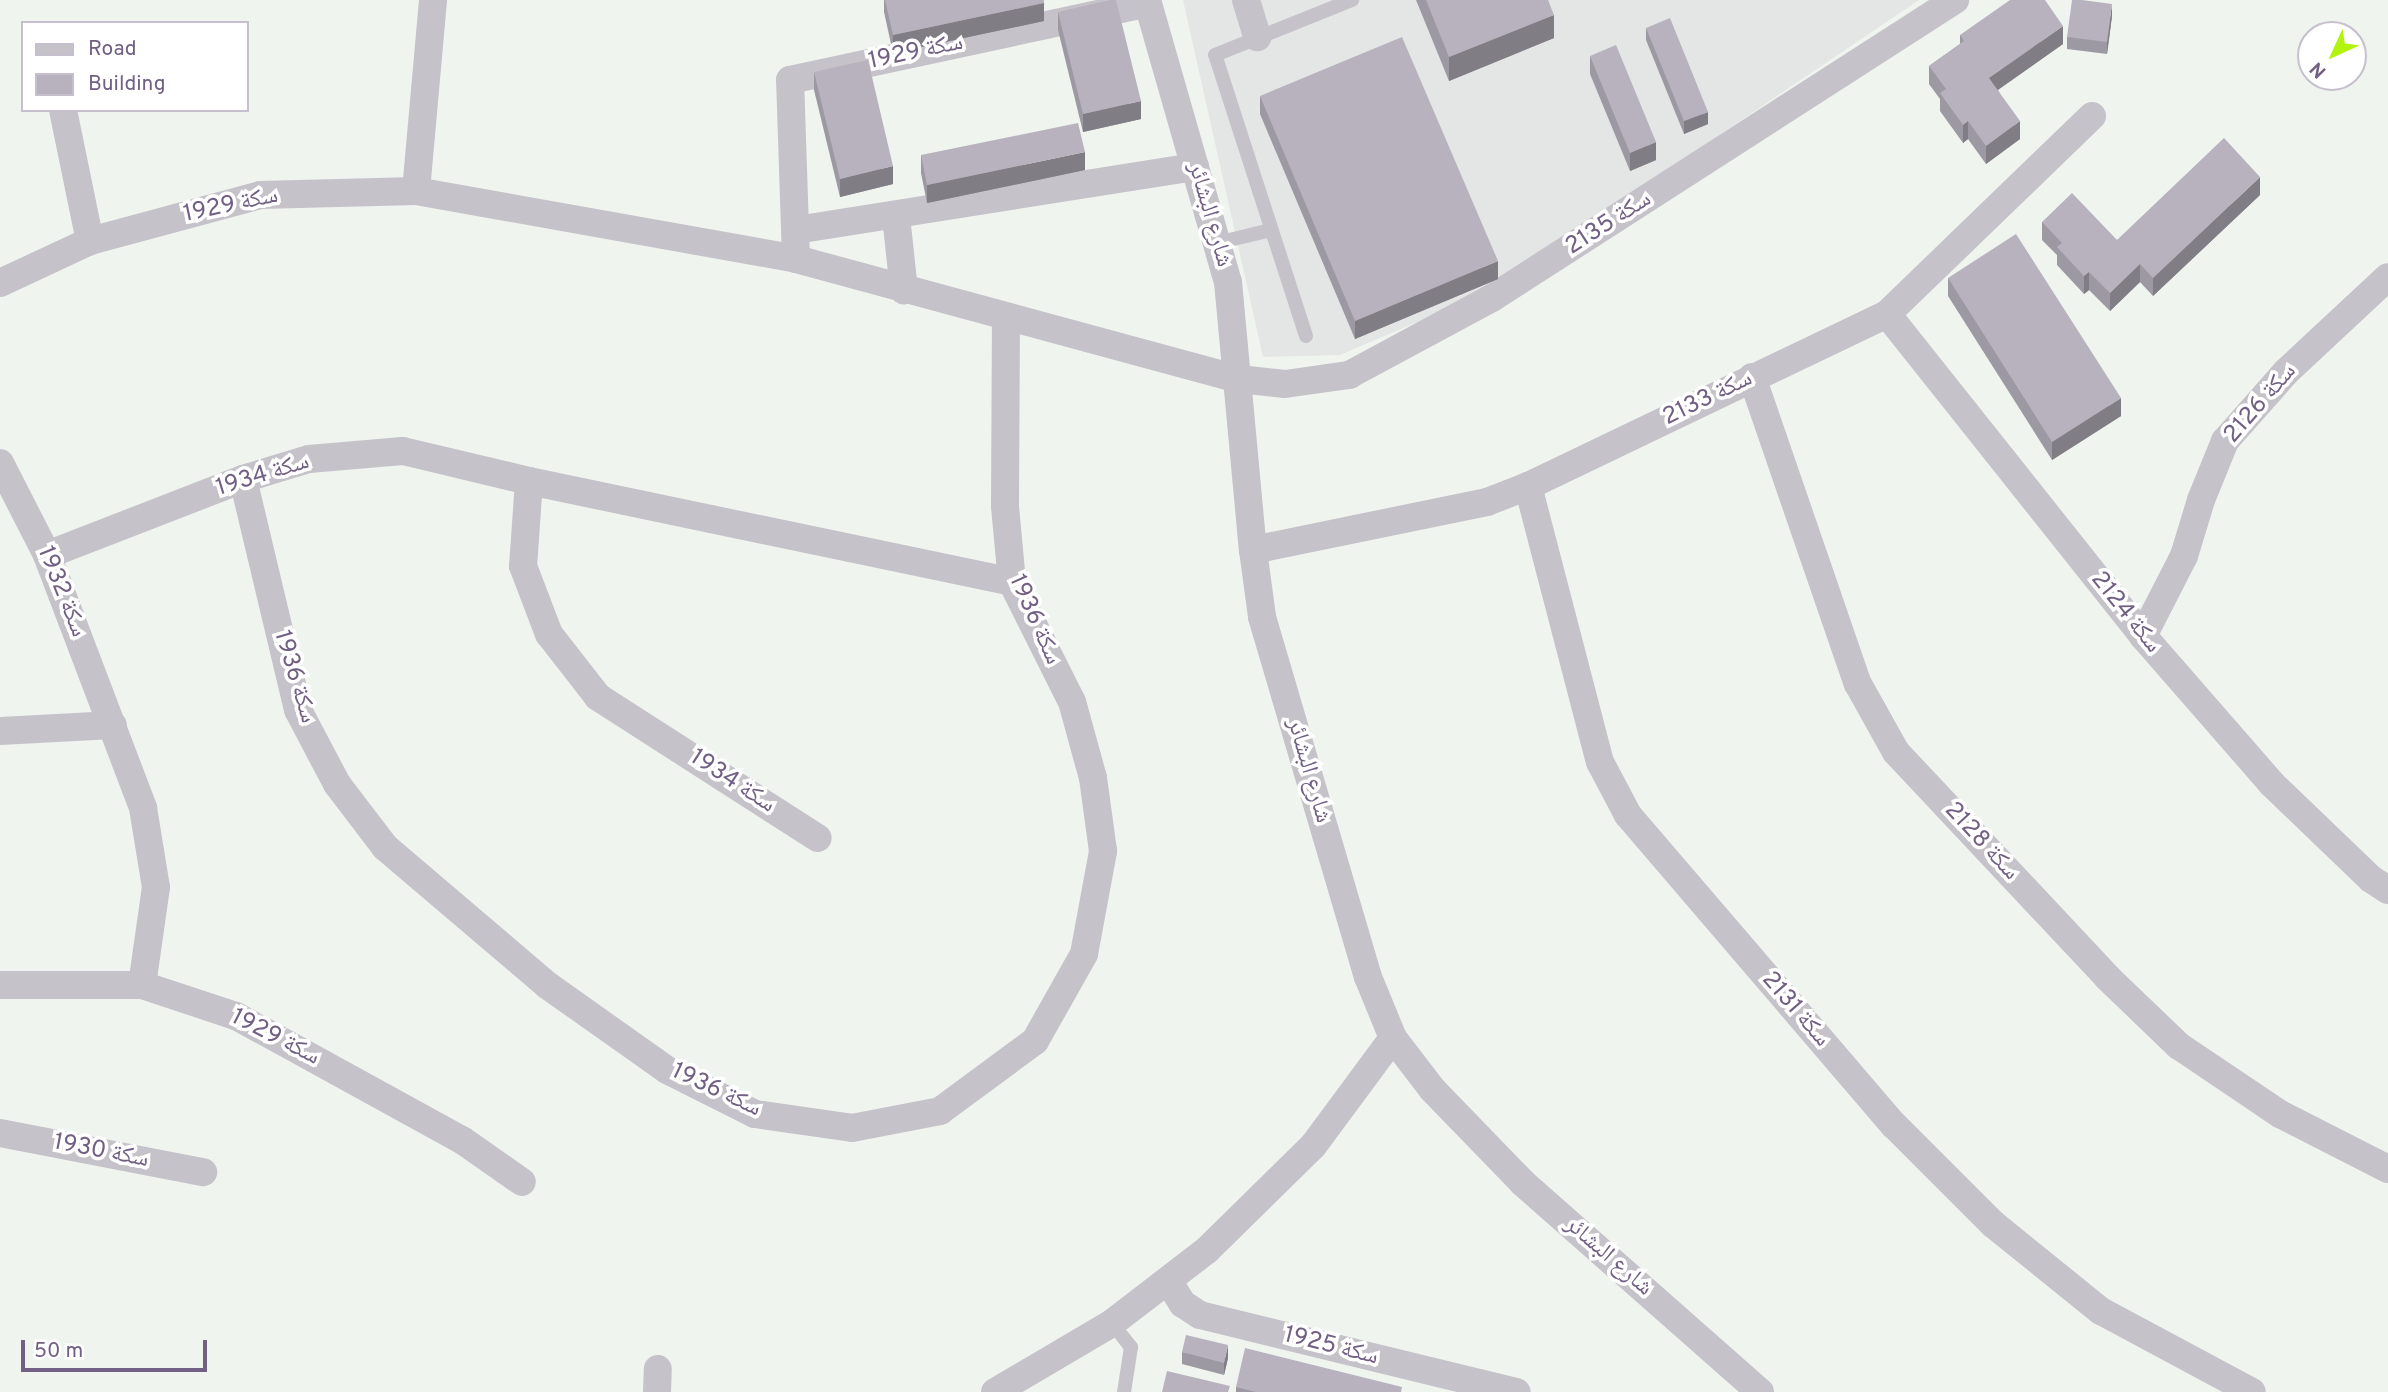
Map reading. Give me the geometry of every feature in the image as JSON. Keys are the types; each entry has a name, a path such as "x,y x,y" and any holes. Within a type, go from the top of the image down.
{"street":[{"path":"416,191 433,0"},
{"path":"1246,0 1256,37"},
{"name":"سكة 2135","path":"1239,379 1284,384 1349,375 1416,341 1562,254 1955,0"},
{"name":"سكة 1929","path":"796,259 790,80 1150,1"},
{"name":"شارع البشائر","path":"1150,1 1228,282 1253,550 1262,617 1368,977 1393,1038 1432,1089 1523,1183 1760,1392"},
{"path":"63,112 90,241"},
{"name":"سكة 2133","path":"1253,550 1487,502 1528,486 1887,314 2092,116"},
{"path":"796,230 1195,167"},
{"name":"سكة 1929","path":"0,284 90,241 260,195 416,191 796,259 904,291 1239,379"},
{"path":"896,216 904,291"},
{"name":"سكة 2126","path":"2143,636 2184,556 2201,500 2225,442 2286,372 2388,277"},
{"name":"سكة 2124","path":"1887,314 2143,636 2272,784 2371,879 2388,890"},
{"name":"سكة 1936","path":"243,479 298,710 337,785 385,847 547,985 667,1070 755,1114 852,1128 940,1111 1035,1041 1084,954 1104,851 1093,778 1072,702 1012,582 1004,506 1006,317"},
{"name":"سكة 2128","path":"1752,377 1858,684 1896,752 2108,978 2179,1046 2280,1114 2388,1169"},
{"name":"سكة 1934","path":"47,555 243,479 309,459 402,451 529,481 1012,582"},
{"name":"سكة 1932","path":"0,463 47,555 114,725 143,808 156,887 142,985"},
{"name":"سكة 1934","path":"529,481 523,566 549,634 598,697 818,838"},
{"name":"سكة 2131","path":"1528,486 1600,762 1628,815 1894,1125 1993,1224 2101,1311 2252,1392"},
{"path":"0,732 114,725"},
{"name":"سكة 1929","path":"0,985 142,985 236,1016 462,1140 522,1182"},
{"path":"995,1392 1112,1323 1169,1282 1207,1250 1313,1146 1393,1038"},
{"name":"سكة 1930","path":"0,1133 203,1172"},
{"name":"سكة 1925","path":"1169,1282 1183,1304 1200,1315 1511,1391"}],"lane":[{"path":"1306,336 1216,55 1352,0"},
{"path":"1217,243 1271,230"},
{"path":"1112,1323 1130,1347 1124,1392"}],"shaded area":[{"path":"1183,0 1919,0 1552,248 1450,308 1340,355 1263,357"}],"building":[{"path":"885,0 1044,0 1044,3 893,35"},
{"path":"1116,0 1141,101 1083,114 1058,12"},
{"path":"1426,0 1548,0 1554,15 1449,57"},
{"path":"2010,0 2045,0 2063,26 1989,78 2020,121 1986,146 1968,121 1963,125 1940,93 1946,89 1929,66 1964,41 1960,35"},
{"path":"2072,0 2112,4 2107,42 2067,37"},
{"path":"1670,18 1708,112 1684,121 1646,28"},
{"path":"1402,37 1498,261 1355,321 1260,96"},
{"path":"1616,45 1656,142 1630,153 1590,56"},
{"path":"868,60 893,166 840,179 814,72"},
{"path":"1078,123 1085,152 927,185 921,155"},
{"path":"2224,138 2260,177 2153,278 2140,264 2110,293 2089,272 2084,276 2057,247 2062,243 2042,222 2072,193 2117,240"},
{"path":"2016,234 2121,398 2052,442 1948,278"},
{"path":"1186,1335 1228,1345 1224,1363 1182,1352"},
{"path":"1245,1348 1402,1387 1401,1392 1256,1392 1236,1387"},
{"path":"1167,1371 1230,1386 1228,1392 1162,1392"}]}
